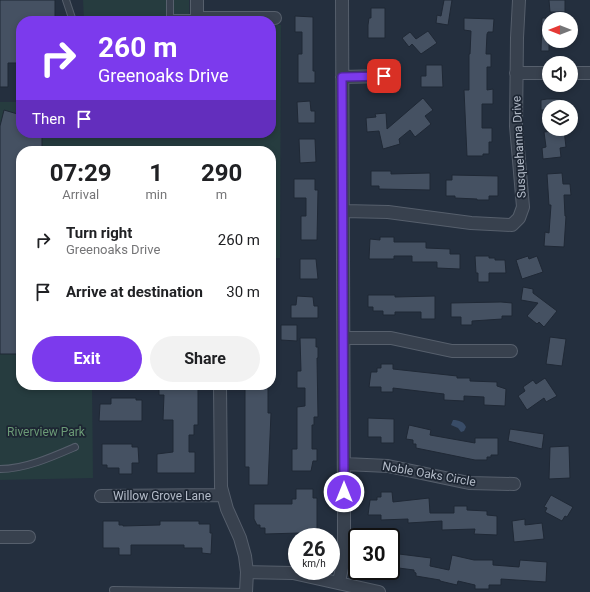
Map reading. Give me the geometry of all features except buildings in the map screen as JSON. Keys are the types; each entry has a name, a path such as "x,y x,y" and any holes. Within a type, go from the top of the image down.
{"street":[{"path":"196,0 197,16"},
{"path":"339,582 344,558 345,464 342,0"},
{"path":"520,0 516,73 542,73"},
{"name":"Susquehanna Drive","path":"344,211 388,212 471,223 512,225 519,218 522,208 516,126 516,73"},
{"path":"578,73 590,73"},
{"path":"342,77 384,76"},
{"path":"345,338 391,338 452,350 511,352"},
{"path":"220,390 220,478 223,495 240,538 247,572 246,592"},
{"name":"Noble Oaks Circle","path":"345,464 388,466 469,483 514,484"},
{"name":"Willow Grove Lane","path":"101,496 223,495"},
{"path":"0,537 29,537"},
{"path":"247,572 293,573 379,592"}],"lane":[{"path":"66,0 71,16"},
{"path":"170,0 170,16"},
{"path":"0,469 30,464 75,447"},
{"path":"113,590 246,592"}],"green space":[{"path":"83,0 189,0 189,16 84,16"},
{"name":"Riverview Park","path":"276,25 281,25 280,258 276,258 276,146 16,146 16,390 92,390 93,478 0,480 0,102 16,102 16,138 276,138"}],"water":[{"path":"453,420 464,424 466,427 464,431 461,432 458,428 451,425"}],"route":[{"path":"344,492 345,338 342,77 384,76"}]}
